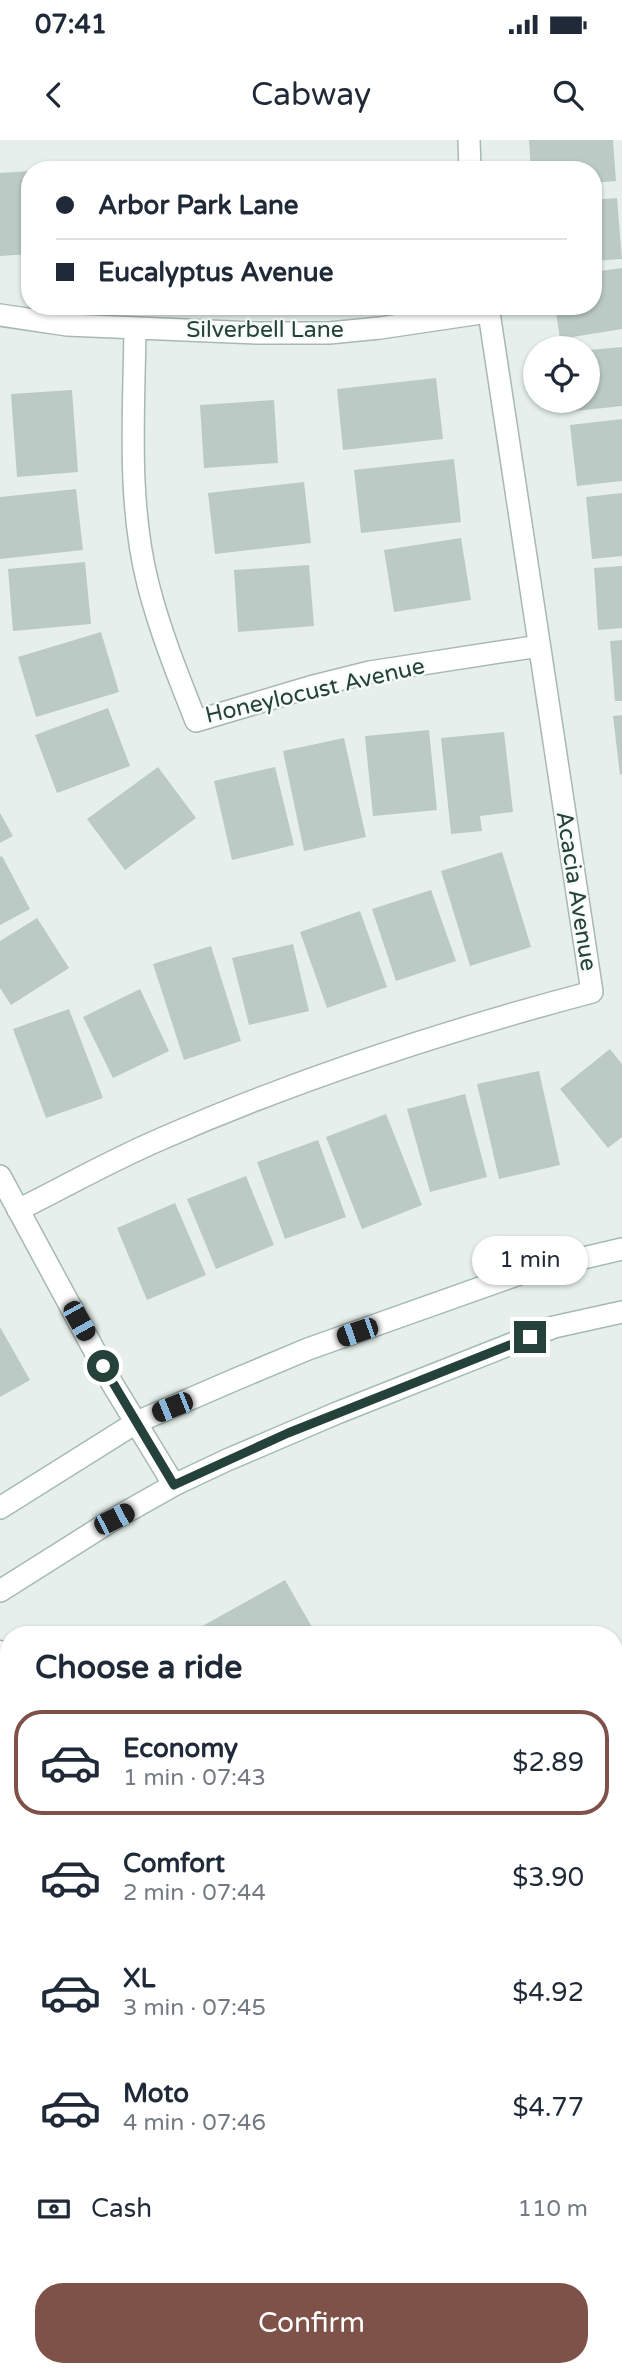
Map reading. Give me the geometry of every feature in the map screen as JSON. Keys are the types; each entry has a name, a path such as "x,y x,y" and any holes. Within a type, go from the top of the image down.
{"street":[{"path":"469,140 470,161"},
{"name":"Silverbell Lane","path":"0,315 66,325 257,333 380,328 454,315"},
{"name":"Acacia Avenue","path":"18,1210 158,1140 242,1105 420,1041 592,992 489,315"},
{"name":"Honeylocust Avenue","path":"135,328 134,475 138,528 148,582 166,645 196,721 370,672 539,646"},
{"path":"0,1176 113,1385 174,1485"},
{"path":"0,1508 137,1422 334,1340 528,1271 622,1249"},
{"path":"0,1591 114,1519 174,1485 275,1438 554,1327 622,1312"}],"building":[{"path":"529,140 613,140 616,181 602,182 602,161 530,161"},
{"path":"21,172 21,255 0,256 0,173"},
{"path":"617,198 622,259 602,260 602,199"},
{"path":"622,268 622,329 579,336 560,336 556,315 602,315 602,271"},
{"path":"622,347 622,406 600,408 600,349"},
{"path":"436,378 443,439 343,450 337,389"},
{"path":"72,390 78,472 17,477 11,394"},
{"path":"274,400 278,463 204,468 200,405"},
{"path":"622,419 622,481 577,486 570,425"},
{"path":"454,459 461,522 361,533 354,470"},
{"path":"304,482 311,543 215,554 208,493"},
{"path":"76,489 83,550 0,559 0,497"},
{"path":"622,493 622,556 592,559 586,497"},
{"path":"461,538 471,600 394,612 384,550"},
{"path":"85,562 91,624 13,631 8,569"},
{"path":"309,565 314,626 238,632 234,570"},
{"path":"622,566 622,628 598,630 594,568"},
{"path":"101,632 119,692 36,717 18,657"},
{"path":"622,640 622,701 615,701 610,641"},
{"path":"108,708 130,766 57,793 35,735"},
{"path":"622,715 622,774 620,775 613,716"},
{"path":"429,730 437,810 373,816 365,736"},
{"path":"504,732 513,812 480,816 482,831 451,834 441,738"},
{"path":"344,738 366,837 304,851 283,751"},
{"path":"158,767 196,818 125,870 87,819"},
{"path":"275,767 294,845 232,860 214,781"},
{"path":"0,813 13,836 0,843"},
{"path":"502,852 531,947 470,966 441,871"},
{"path":"2,856 30,909 0,925 0,857"},
{"path":"431,890 456,961 396,981 372,909"},
{"path":"360,911 387,987 327,1008 300,932"},
{"path":"37,918 69,968 11,1005 0,988 0,941"},
{"path":"293,944 309,1011 249,1025 232,958"},
{"path":"211,946 241,1041 184,1060 153,964"},
{"path":"140,989 169,1051 113,1078 83,1017"},
{"path":"69,1009 103,1098 46,1118 13,1029"},
{"path":"610,1049 622,1064 622,1137 608,1148 560,1089"},
{"path":"539,1071 560,1165 499,1179 477,1084"},
{"path":"465,1094 487,1177 430,1192 407,1109"},
{"path":"386,1114 422,1205 362,1229 326,1137"},
{"path":"318,1140 346,1217 285,1239 257,1162"},
{"path":"246,1176 274,1245 216,1269 187,1199"},
{"path":"175,1203 206,1275 147,1300 117,1228"},
{"path":"0,1327 30,1380 0,1397"},
{"path":"285,1580 311,1626 202,1626"}],"route":[{"path":"103,1366 174,1485 288,1433 530,1337"}]}
